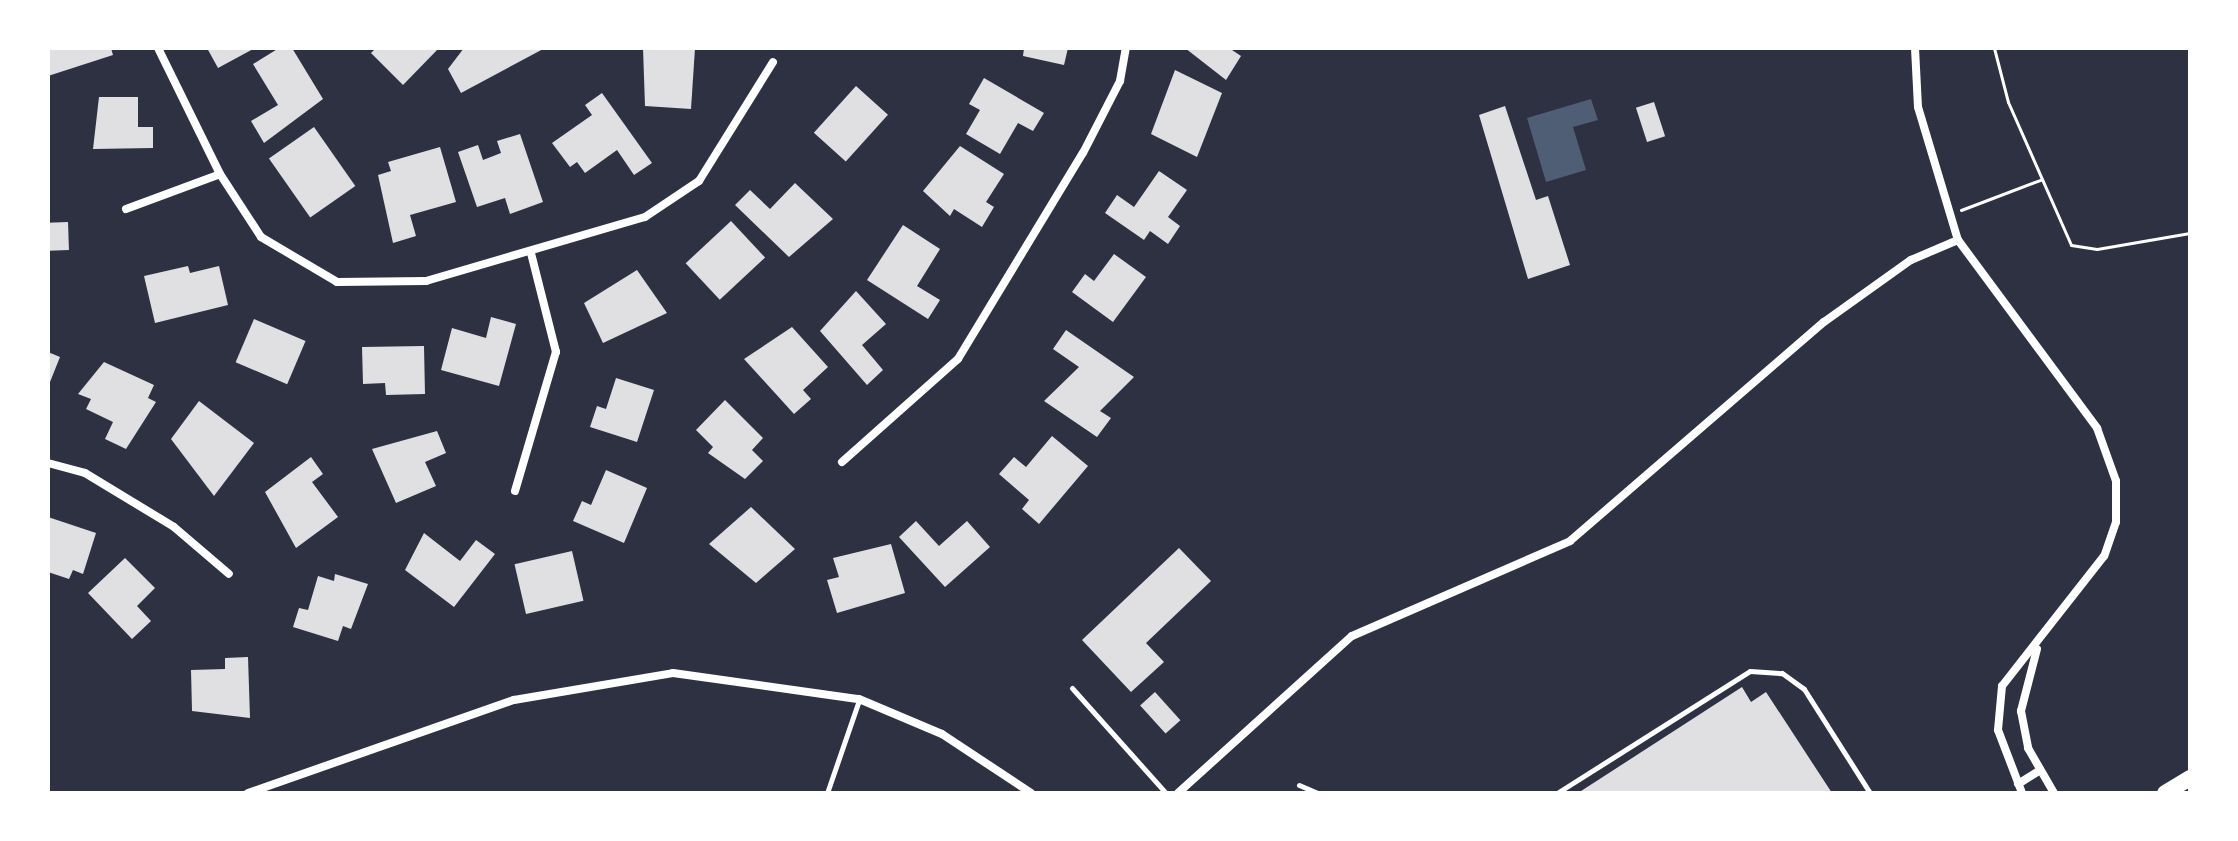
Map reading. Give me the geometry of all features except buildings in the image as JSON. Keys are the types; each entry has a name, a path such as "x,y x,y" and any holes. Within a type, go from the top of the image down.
{"highway":[{"path":"2165,793 2190,778"}],"street":[{"path":"158,48 220,174 261,237 337,282 426,281 531,253 645,217 699,181 773,62"},
{"path":"842,462 887,430 958,359 1083,153 1120,81 1126,48"},
{"path":"1915,48 1918,107 1958,240 2097,428 2116,481 2116,522 2104,556 2040,641 2005,679 1998,730 2022,793"},
{"path":"126,209 220,174"},
{"path":"1178,793 1352,636 1570,541 1824,322 1911,260 1958,240"},
{"path":"515,491 556,352 531,253"},
{"path":"48,463 85,473 161,519 229,574"},
{"path":"2040,641 2021,711 2039,771 2054,793"},
{"path":"248,793 514,700 644,674 725,675 859,699 942,734 1031,793"},
{"path":"2018,784 2039,771"}],"lane":[{"path":"1557,793 1750,671 1782,673 1804,689 1870,793"},
{"path":"1072,688 1166,793"},
{"path":"827,793 859,699"},
{"path":"1299,785 1318,793"}],"path":[{"path":"1994,48 2060,229 2081,249 2190,233"},
{"path":"1949,214 2040,180"}],"water":[{"path":"1591,99 1598,120 1573,127 1586,170 1546,182 1527,118"}]}
